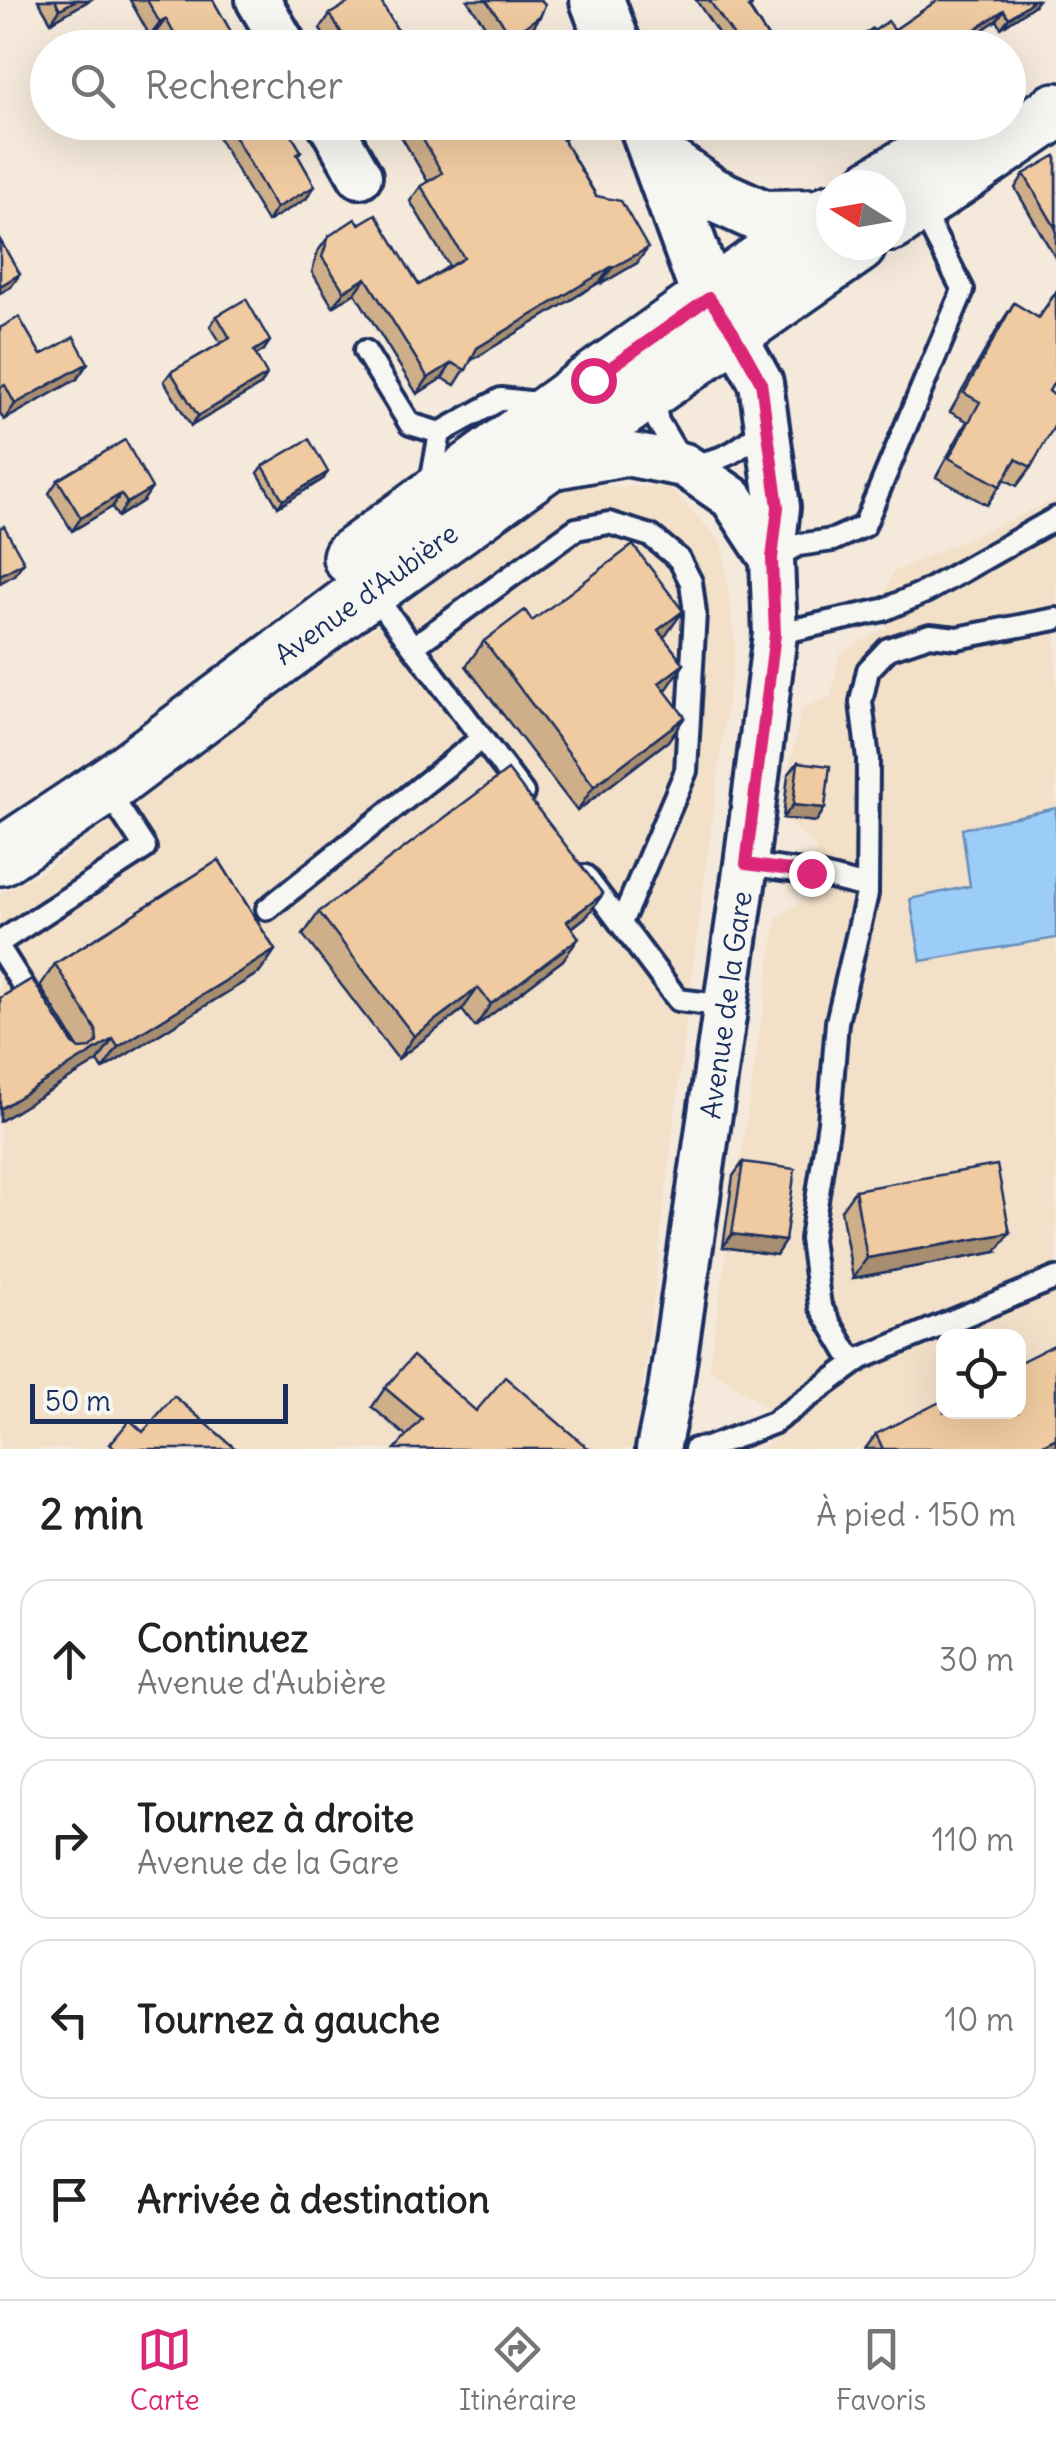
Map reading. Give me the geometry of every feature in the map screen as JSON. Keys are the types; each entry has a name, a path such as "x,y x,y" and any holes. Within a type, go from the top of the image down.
{"main road":[{"path":"1026,95 1056,78"},
{"path":"1026,128 1056,111"},
{"path":"906,193 961,140"},
{"path":"906,198 1006,140"},
{"path":"721,315 816,241"},
{"name":"Avenue d'Aubière","path":"0,857 105,787 370,590 651,390 721,315"},
{"name":"Avenue d'Aubière","path":"0,818 558,406 721,315"}],"street":[{"path":"258,0 276,30"},
{"path":"597,0 609,30"},
{"path":"339,140 360,176"},
{"path":"651,140 721,315"},
{"path":"652,140 710,193 763,217 816,222"},
{"name":"Avenue de la Gare","path":"658,1449 670,1391 726,1006 775,634 772,559 778,507 761,382 721,315"},
{"path":"540,470 626,454 684,465 732,498 772,559"}],"lane":[{"path":"772,559 798,545 833,540 864,526 963,290 906,218"},
{"path":"365,352 410,424 440,433 501,399 558,406"},
{"path":"651,390 658,422 684,465 709,463 743,448 766,426"},
{"path":"428,501 440,433"},
{"path":"775,634 883,610 924,592 1056,518"},
{"path":"413,647 576,529 610,523 651,536 679,559 690,582 695,613 686,771 621,923"},
{"path":"370,590 540,815"},
{"path":"858,1360 846,1352 820,1306 811,1239 829,1122 838,1022 867,894 868,759 861,702 868,670 888,649 930,635 956,638 1056,619"},
{"path":"267,909 482,738"},
{"path":"50,1027 0,946 145,848 105,787"},
{"path":"574,862 678,1000 726,1006"},
{"path":"746,864 811,873 867,887"},
{"path":"695,1449 773,1423 858,1360 1056,1278"}],"shaded area":[{"path":"552,485 670,488 722,543 735,645 635,1449 0,1449 0,894 42,872 368,632"},
{"path":"1056,499 1056,1449 760,1449 779,1437 766,1407 709,1368 777,917 806,900 816,847 783,818 802,708 831,697 840,653 886,628 882,603 893,572"}],"water":[{"path":"1056,808 1056,938 921,961 910,899 970,886 962,829"}],"building":[{"path":"55,0 76,0 60,9"},
{"path":"147,0 213,0 230,30 172,30 166,19 160,23"},
{"path":"353,0 380,0 398,30 340,30 330,14"},
{"path":"486,0 541,0 545,5 541,15 520,30 508,30"},
{"path":"709,0 754,0 748,7 763,30 730,30"},
{"path":"938,0 1034,0 1009,18 1004,10 974,30 894,30"},
{"path":"888,21 894,30 875,30"},
{"path":"236,140 294,140 301,151 297,154 315,186 276,208"},
{"path":"423,140 563,140 596,196 621,201 648,248 477,348 466,370 452,363 428,378 366,278 344,291 322,257 329,236 355,219 359,224 376,214 419,285 464,258 421,186 442,173"},
{"path":"1055,156 1056,159 1056,229 1024,174"},
{"path":"0,240 20,274 0,286"},
{"path":"1056,292 1056,379 1049,391 1056,397 1056,423 1031,467 1016,459 1000,486 949,458 980,402 964,393 1014,303 1039,318"},
{"path":"246,299 270,341 254,351 267,375 198,416 171,372 230,338 217,316"},
{"path":"19,317 41,355 74,337 88,363 15,404 5,385 0,388 0,328"},
{"path":"309,439 328,472 283,500 263,466"},
{"path":"125,440 152,488 127,503 121,494 81,518 58,480"},
{"path":"4,526 24,562 0,575 0,528"},
{"path":"633,545 683,611 658,630 684,664 659,683 685,717 594,786 484,641 525,610 532,621"},
{"path":"798,762 830,766 825,808 793,805"},
{"path":"508,770 603,894 567,921 579,938 491,1004 478,988 414,1036 319,912"},
{"path":"219,860 275,950 118,1047 113,1039 0,1109 0,998 32,979 73,1044 79,1049 91,1048 97,1042 96,1030 55,964"},
{"path":"743,1162 795,1169 785,1241 732,1234"},
{"path":"997,1165 1010,1233 867,1258 855,1190"},
{"path":"1056,1344 1056,1438 1035,1449 883,1449 876,1434 936,1404 936,1419 1026,1419 1026,1359"},
{"path":"413,1356 476,1411 505,1377 589,1449 395,1449 422,1419 385,1388"},
{"path":"174,1396 236,1449 116,1449 110,1444 130,1420 143,1432"}],"route":[{"path":"593,380 709,298 761,382 778,507 772,559 775,634 746,864 811,873"}]}
